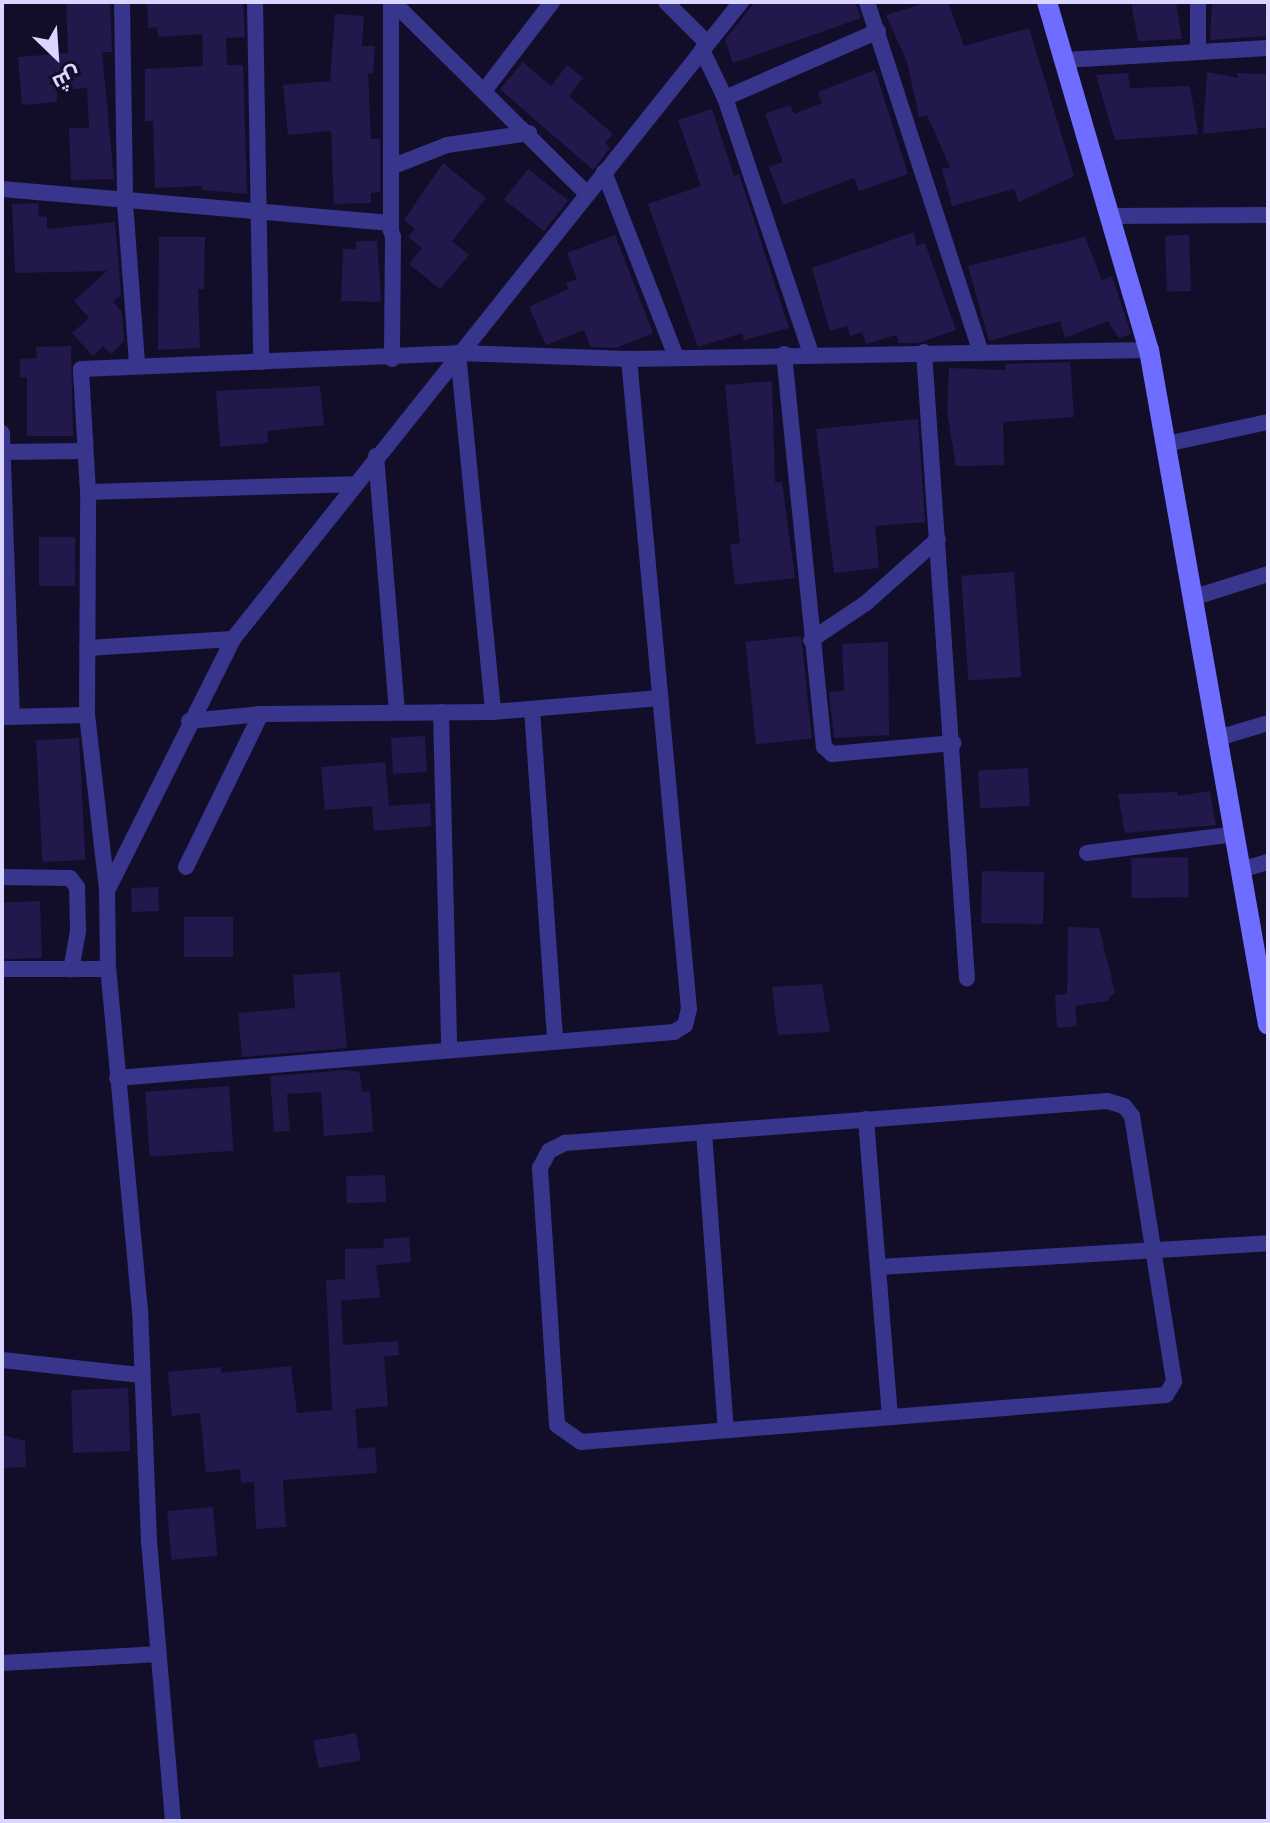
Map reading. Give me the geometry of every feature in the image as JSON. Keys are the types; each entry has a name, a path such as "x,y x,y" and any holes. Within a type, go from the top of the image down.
{"street":[{"path":"122,2 125,203 137,364"},
{"path":"255,2 261,362"},
{"path":"392,2 529,133 587,194"},
{"path":"392,2 392,359"},
{"path":"484,91 552,2"},
{"path":"666,2 705,47 811,354"},
{"path":"107,890 189,721 233,639 352,484 741,2"},
{"path":"867,2 981,352"},
{"path":"1047,2 1149,350 1195,597 1268,1025"},
{"path":"1198,2 1198,50"},
{"path":"725,98 878,31"},
{"path":"1064,60 1268,48"},
{"path":"391,167 447,145 529,133"},
{"path":"604,172 676,357"},
{"path":"2,189 125,203 379,220 391,228"},
{"path":"1110,216 1268,215"},
{"path":"173,1821 108,969 107,890 87,715 88,492 81,369 137,364 392,359 458,353 629,359 1149,350"},
{"path":"924,352 954,743 967,979"},
{"path":"458,353 493,712"},
{"path":"784,354 819,727 832,754 954,743"},
{"path":"117,1078 449,1048 674,1032 685,1025 689,1009 629,359"},
{"path":"1166,444 1268,422"},
{"path":"2,433 7,717 87,715"},
{"path":"2,452 85,451"},
{"path":"376,456 397,712"},
{"path":"88,492 352,484"},
{"path":"811,640 866,603 938,539"},
{"path":"1195,597 1268,574"},
{"path":"87,648 233,639"},
{"path":"189,721 261,714 493,712 660,698"},
{"path":"532,709 555,1041"},
{"path":"441,712 449,1048"},
{"path":"186,867 261,714"},
{"path":"1218,738 1268,723"},
{"path":"1087,853 1235,834"},
{"path":"1241,870 1268,862"},
{"path":"2,877 70,878 77,887 78,931 71,969"},
{"path":"2,969 108,969"},
{"path":"1107,1101 1124,1106 1132,1116 1174,1382 1166,1395 581,1442 557,1425 540,1168 549,1151 565,1143 866,1119 1107,1101"},
{"path":"866,1119 890,1417"},
{"path":"704,1132 726,1430"},
{"path":"879,1267 1268,1243"},
{"path":"2,1360 141,1375"},
{"path":"2,1663 159,1654"}],"building":[{"path":"66,2 110,2 112,52 102,52 114,179 71,180 69,128 89,128 87,88 57,90 57,102 22,105 18,57 68,53"},
{"path":"147,2 243,2 245,37 226,38 227,65 243,65 247,194 202,190 202,186 155,188 153,121 145,121 145,69 203,66 202,34 158,37 157,27 148,28"},
{"path":"755,2 855,2 861,18 733,63 725,40"},
{"path":"928,2 948,2 964,46 1029,28 1074,176 1019,202 1014,189 952,206 942,169 950,167 927,115 919,117 907,62 886,15"},
{"path":"1131,2 1176,2 1182,39 1138,41"},
{"path":"1212,2 1265,2 1268,36 1210,40"},
{"path":"335,14 364,16 362,46 375,46 373,74 368,73 371,139 380,139 380,192 371,193 371,203 334,204 331,131 288,135 283,85 330,81"},
{"path":"523,62 551,86 567,65 583,78 569,96 613,134 605,143 610,148 593,170 500,89"},
{"path":"875,70 908,174 859,191 854,178 783,205 769,167 783,162 765,114 790,105 794,114 822,103 818,92"},
{"path":"1207,72 1238,78 1237,73 1268,74 1268,127 1203,134"},
{"path":"1128,73 1130,88 1190,86 1198,134 1115,140 1096,75"},
{"path":"712,109 734,176 739,174 789,328 744,340 742,333 698,347 648,204 701,186 678,120"},
{"path":"443,163 486,198 452,241 469,255 440,289 409,264 422,248 408,237 415,229 404,220"},
{"path":"528,169 568,200 544,231 504,200"},
{"path":"38,203 39,217 47,216 47,229 115,222 121,295 113,302 122,312 124,341 111,354 103,346 93,356 72,333 89,318 74,301 107,271 15,273 12,204"},
{"path":"914,232 916,246 925,243 956,330 918,343 899,343 896,335 866,344 862,332 850,336 847,326 830,331 812,268"},
{"path":"615,235 653,333 616,348 591,347 584,330 546,345 529,307 568,289 566,283 577,279 567,253"},
{"path":"1189,235 1191,291 1167,292 1165,236"},
{"path":"159,237 205,237 204,289 198,289 200,348 158,350"},
{"path":"1085,237 1102,280 1112,276 1131,334 1119,338 1108,321 1065,338 1060,321 989,341 968,266"},
{"path":"356,241 377,241 381,302 341,301 343,249 356,249"},
{"path":"71,346 73,436 27,436 27,377 20,378 20,359 37,358 36,347"},
{"path":"1070,362 1074,417 1003,422 1004,465 956,466 947,411 949,368 1006,370 1005,364"},
{"path":"772,381 775,482 782,482 795,578 735,585 730,544 740,543 725,385"},
{"path":"320,386 324,425 267,431 268,443 220,447 216,391"},
{"path":"918,419 925,522 875,526 879,568 834,573 816,429"},
{"path":"39,537 75,537 75,586 39,586"},
{"path":"1014,572 1021,677 968,680 961,576"},
{"path":"801,636 812,738 756,744 745,642"},
{"path":"888,642 889,735 834,738 829,692 844,691 842,644"},
{"path":"425,736 427,772 393,774 391,738"},
{"path":"79,738 85,860 42,862 36,740"},
{"path":"385,762 389,806 430,803 431,826 374,831 372,806 325,810 321,767"},
{"path":"1028,768 1030,806 980,809 978,771"},
{"path":"1210,791 1216,825 1125,833 1118,794 1177,792 1178,796"},
{"path":"1188,857 1189,897 1132,898 1131,858"},
{"path":"982,871 1044,872 1043,924 981,923"},
{"path":"158,887 159,911 132,912 131,888"},
{"path":"40,901 42,958 4,959 2,902"},
{"path":"184,917 233,917 233,957 184,957"},
{"path":"1068,927 1099,928 1115,992 1107,1001 1075,1006 1077,1026 1057,1028 1055,995 1067,994"},
{"path":"340,972 347,1048 242,1057 238,1013 295,1008 293,975"},
{"path":"822,984 830,1032 778,1035 772,987"},
{"path":"348,1070 360,1073 362,1092 370,1091 373,1132 324,1136 321,1092 287,1094 290,1131 274,1132 270,1076"},
{"path":"229,1086 234,1151 150,1157 145,1092"},
{"path":"385,1175 386,1202 347,1203 346,1176"},
{"path":"409,1237 411,1262 376,1265 380,1297 341,1301 343,1345 398,1341 399,1355 384,1356 388,1406 355,1409 358,1449 375,1447 377,1473 283,1480 286,1527 256,1529 254,1482 241,1483 240,1469 206,1473 200,1413 172,1416 168,1372 221,1367 221,1373 291,1366 297,1413 332,1410 326,1280 345,1279 345,1249 384,1248 383,1239"},
{"path":"128,1388 130,1451 73,1453 71,1390"},
{"path":"2,1435 25,1441 26,1467 2,1468"},
{"path":"213,1507 217,1556 171,1560 167,1511"},
{"path":"356,1733 361,1761 319,1768 314,1740"}]}
